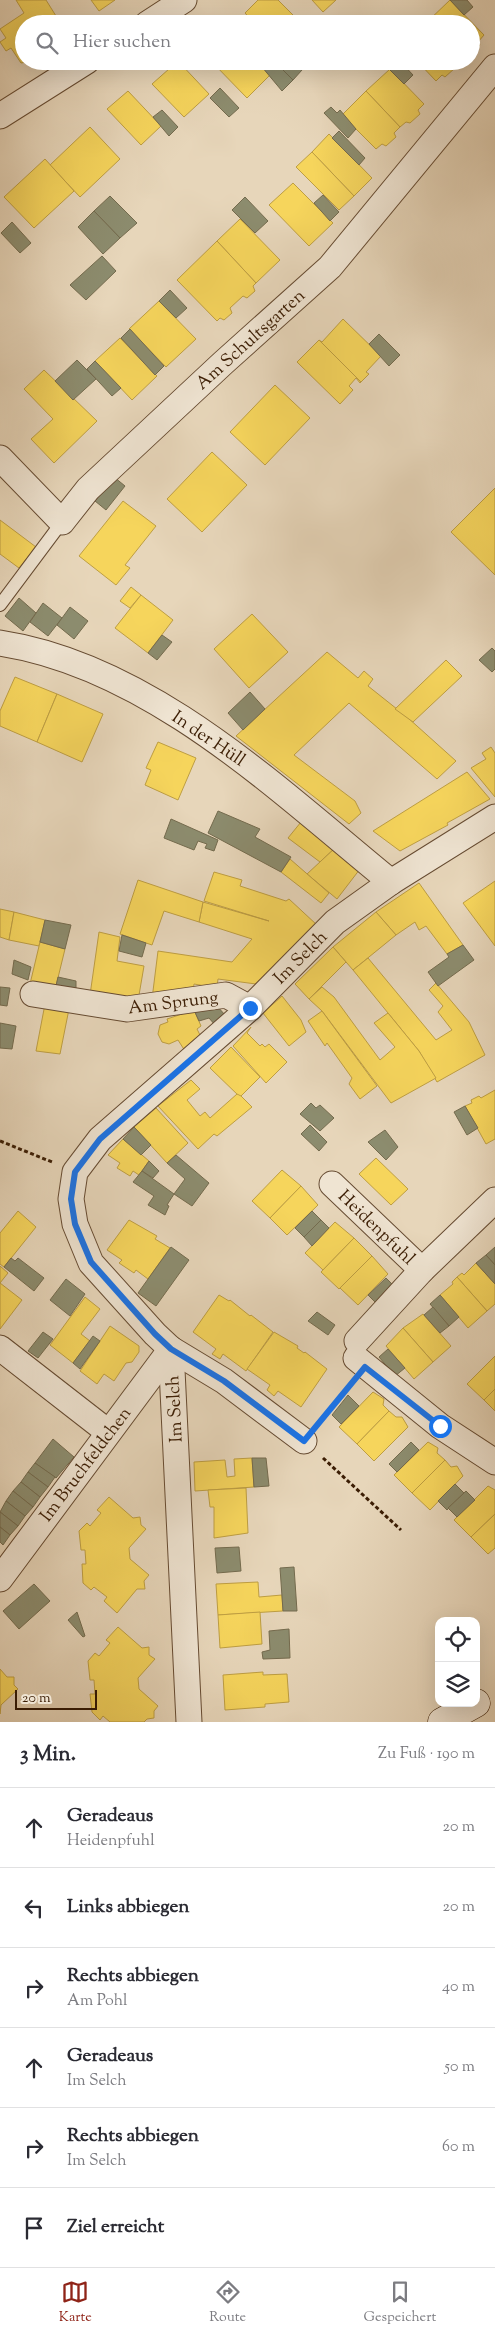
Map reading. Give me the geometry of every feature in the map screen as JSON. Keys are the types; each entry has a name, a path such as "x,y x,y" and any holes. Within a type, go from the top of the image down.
{"main road":[{"path":"480,1701 495,1693"},
{"path":"442,1722 469,1707"}],"street":[{"path":"160,15 184,0"},
{"name":"Am Schultsgarten","path":"62,522 88,489 330,267 495,67"},
{"path":"0,116 73,70"},
{"path":"0,458 62,522"},
{"name":"In der Hüll","path":"0,643 28,647 69,659 152,699 242,759 391,882"},
{"name":"Im Selch","path":"189,1722 163,1341 91,1262 75,1224 71,1199 75,1172 100,1139 250,1008 335,922 391,882 495,817"},
{"name":"Am Sprung","path":"33,994 127,1010 226,995 250,1008"},
{"name":"Heidenpfuhl","path":"332,1184 422,1270"},
{"name":"Heidenpfuhl","path":"359,1355 422,1270 495,1200"},
{"path":"163,1341 224,1381 304,1441"},
{"name":"Im Bruchfeldchen","path":"0,1579 108,1432 163,1341"},
{"path":"0,1348 108,1432"},
{"path":"359,1355 440,1426 495,1462"}],"lane":[{"name":"Am Schultsgarten","path":"0,605 62,522"}],"path":[{"path":"0,1141 75,1172"},
{"path":"359,1355 304,1441 401,1530"}],"building: Wohnen":[{"path":"16,0 46,0 55,15 21,15 24,13"},
{"path":"91,0 115,0 99,11"},
{"path":"258,0 278,0 293,15 247,15 245,13"},
{"path":"312,0 336,0 323,12"},
{"path":"450,0 465,15 434,15"},
{"path":"15,19 15,54 11,48 6,51 0,42 6,38 0,29"},
{"path":"480,31 484,35 480,40"},
{"path":"168,70 186,70 209,94 184,117 152,84"},
{"path":"220,70 265,70 270,75 247,98"},
{"path":"391,70 424,104 418,110 420,114 410,123 406,122 400,127 366,91"},
{"path":"426,70 453,70 445,77 442,75 436,81"},
{"path":"128,91 161,126 141,145 107,109"},
{"path":"366,91 400,127 394,133 396,137 386,146 382,144 376,149 342,115"},
{"path":"90,127 120,159 80,197 50,165"},
{"path":"329,134 372,178 354,196 312,152"},
{"path":"312,152 354,196 339,210 296,167"},
{"path":"45,159 74,191 34,228 4,197"},
{"path":"293,183 333,223 309,246 269,205"},
{"path":"240,219 280,260 256,283 217,241"},
{"path":"217,241 256,283 253,286 255,291 247,298 243,296 230,308 232,313 224,320 220,318 217,321 177,280"},
{"path":"159,301 196,339 166,367 129,329"},
{"path":"343,319 381,356 366,372 369,374 361,382 319,340 322,342"},
{"path":"120,338 157,376 132,400 95,361"},
{"path":"319,340 361,382 356,378 349,386 353,390 340,404 297,362"},
{"path":"44,370 97,421 54,463 31,439 53,419 24,389"},
{"path":"275,385 310,418 265,465 230,432"},
{"path":"212,452 247,485 202,532 167,499"},
{"path":"495,488 495,575 451,532"},
{"path":"123,501 156,526 125,565 130,568 116,585 79,556"},
{"path":"0,520 36,547 19,568 0,554"},
{"path":"131,587 141,595 130,608 120,601"},
{"path":"141,595 173,620 148,653 115,628"},
{"path":"252,614 288,652 249,688 214,649"},
{"path":"327,652 358,678 364,671 373,679 368,686 407,717 456,761 437,779 349,703 294,755 355,801 361,813 349,824 236,736"},
{"path":"446,660 462,676 413,722 395,709"},
{"path":"15,677 57,694 37,742 0,726 0,711"},
{"path":"57,694 103,714 82,762 37,742"},
{"path":"158,742 196,758 178,800 145,785 151,770 146,768"},
{"path":"491,747 495,753 495,797 471,768 486,759 482,753"},
{"path":"467,772 490,799 447,823 448,825 400,851 373,831"},
{"path":"301,822 335,848 320,862 288,838"},
{"path":"335,848 360,869 337,899 307,874"},
{"path":"290,859 329,893 321,903 281,872"},
{"path":"214,872 242,880 240,886 286,901 289,899 317,925 256,984 218,979 217,988 194,984 193,993 152,999 158,951 232,962 252,939 199,922 203,902 269,921 204,901"},
{"path":"138,880 203,902 199,922 164,911 152,945 120,934"},
{"path":"495,881 495,946 463,903"},
{"path":"419,883 463,945 447,954 426,926 419,930 415,922 396,935 376,912"},
{"path":"0,909 14,912 9,940 0,937"},
{"path":"14,912 45,920 39,946 9,940"},
{"path":"376,912 396,935 353,970 333,947"},
{"path":"99,932 120,937 117,961 144,966 138,1001 90,995"},
{"path":"40,942 65,949 55,990 30,984"},
{"path":"333,947 346,962 309,999 295,984"},
{"path":"368,958 436,1040 452,1030 438,1012 443,1006 429,990 436,983 469,1022 485,1055 437,1082 419,1051 353,970"},
{"path":"322,987 334,997 380,1060 395,1047 374,1023 388,1013 419,1051 436,1078 391,1103 322,1011 309,999"},
{"path":"282,996 301,1020 306,1032 289,1046 263,1013"},
{"path":"45,1004 69,1009 60,1054 36,1051"},
{"path":"194,1010 201,1026 197,1029 201,1037 185,1051 178,1040 169,1044 162,1042 158,1034 160,1025 168,1022 167,1019"},
{"path":"322,1011 377,1086 360,1099 349,1084 352,1078 327,1043 325,1046 308,1021"},
{"path":"251,1027 247,1033 260,1046 262,1044 265,1047 269,1044 287,1062 266,1083 233,1046"},
{"path":"231,1047 260,1077 240,1097 210,1068"},
{"path":"191,1080 200,1089 187,1100 200,1116 205,1112 210,1118 237,1094 252,1107 217,1136 214,1134 198,1149 158,1106"},
{"path":"495,1090 495,1139 486,1144 465,1106 472,1103 471,1100 479,1096 481,1098"},
{"path":"156,1108 188,1143 167,1163 134,1127"},
{"path":"123,1139 149,1161 139,1175 133,1171 130,1176 117,1168 120,1163 108,1155"},
{"path":"376,1158 408,1189 391,1205 359,1174"},
{"path":"282,1170 301,1186 270,1218 252,1201"},
{"path":"301,1186 318,1205 287,1235 270,1218"},
{"path":"18,1211 36,1227 4,1267 0,1264 0,1233"},
{"path":"129,1220 157,1236 155,1239 170,1248 148,1279 136,1270 134,1273 119,1263 122,1260 107,1250"},
{"path":"335,1222 354,1238 323,1270 305,1253"},
{"path":"354,1238 372,1256 339,1289 321,1272"},
{"path":"372,1256 388,1274 358,1305 340,1288"},
{"path":"476,1263 495,1284 495,1304 487,1311 457,1277 462,1273 464,1275"},
{"path":"0,1266 8,1273 0,1283"},
{"path":"457,1277 487,1311 468,1328 440,1295 453,1284 452,1282"},
{"path":"0,1283 22,1300 0,1329"},
{"path":"219,1295 230,1300 273,1332 246,1371 223,1354 220,1359 212,1354 216,1349 193,1332"},
{"path":"85,1297 100,1309 81,1334 90,1341 73,1363 50,1345"},
{"path":"423,1314 451,1346 433,1362 403,1328"},
{"path":"110,1326 139,1346 139,1352 132,1362 126,1363 114,1381 104,1374 97,1384 80,1371"},
{"path":"403,1328 433,1362 414,1379 386,1346"},
{"path":"274,1332 298,1346 297,1348 327,1369 301,1407 278,1391 274,1396 267,1390 270,1385 247,1369"},
{"path":"495,1356 495,1389 484,1400 467,1384"},
{"path":"495,1389 495,1411 484,1400"},
{"path":"373,1392 384,1399 383,1405 389,1411 357,1444 339,1427"},
{"path":"389,1411 396,1417 402,1417 408,1427 374,1461 357,1444"},
{"path":"428,1442 438,1448 437,1453 445,1460 412,1493 394,1475"},
{"path":"252,1458 254,1487 195,1491 194,1462 225,1460 227,1477 235,1476 234,1459"},
{"path":"445,1460 451,1467 457,1466 463,1476 430,1510 412,1493"},
{"path":"488,1486 495,1490 495,1514 471,1537 454,1520"},
{"path":"246,1488 248,1533 214,1538 214,1507 210,1507 208,1490"},
{"path":"109,1497 133,1518 140,1517 141,1525 146,1529 129,1548 130,1559 149,1575 144,1581 145,1589 137,1589 117,1613 104,1601 107,1597 94,1587 91,1590 83,1583 82,1564 86,1564 85,1550 81,1550 79,1531 87,1523 90,1526 101,1513 97,1510"},
{"path":"495,1514 495,1548 488,1554 471,1537"},
{"path":"258,1582 259,1597 282,1595 283,1611 218,1615 216,1584"},
{"path":"260,1612 262,1644 220,1648 218,1615"},
{"path":"118,1627 142,1648 149,1647 149,1655 155,1659 138,1678 139,1689 158,1706 154,1711 154,1718 147,1719 144,1722 110,1722 103,1716 100,1720 92,1712 90,1694 95,1694 94,1680 90,1680 88,1661 95,1653 99,1656 110,1643 106,1640"},
{"path":"0,1669 7,1677 14,1677 14,1685 18,1689 1,1705 0,1714"},
{"path":"263,1672 263,1675 287,1674 289,1702 265,1704 265,1707 225,1710 223,1675"}],"building: Industrie":[{"path":"450,0 467,0 473,7 464,15"},
{"path":"264,70 283,70 293,80 282,91"},
{"path":"283,70 302,70 293,80"},
{"path":"390,70 408,70 413,75 404,84"},
{"path":"220,88 239,108 229,117 210,98"},
{"path":"331,107 337,113 340,110 356,129 348,138 324,113"},
{"path":"162,110 178,127 169,136 153,117"},
{"path":"339,131 365,158 359,165 332,138"},
{"path":"323,195 339,212 330,221 314,203"},
{"path":"110,196 137,223 120,238 94,211"},
{"path":"245,197 268,221 255,233 232,210"},
{"path":"94,211 120,238 103,254 78,227"},
{"path":"12,222 31,243 20,253 1,233"},
{"path":"102,256 116,271 86,300 70,285"},
{"path":"170,290 187,308 176,318 159,301"},
{"path":"130,329 164,366 155,375 121,338"},
{"path":"379,334 400,355 389,366 369,344"},
{"path":"77,360 96,379 73,400 55,381"},
{"path":"95,361 121,388 112,396 87,369"},
{"path":"114,477 125,486 106,510 95,501"},
{"path":"19,598 36,613 23,631 5,616"},
{"path":"43,603 62,618 48,636 30,622"},
{"path":"70,607 88,621 74,639 57,625"},
{"path":"162,635 172,642 157,660 148,653"},
{"path":"492,648 495,651 495,669 492,672 479,660"},
{"path":"250,692 265,709 243,730 228,713"},
{"path":"218,811 260,829 255,837 291,857 281,872 208,833"},
{"path":"171,819 218,840 214,851 205,848 207,844 198,841 194,850 164,838"},
{"path":"45,920 71,925 65,949 40,942"},
{"path":"122,935 146,943 142,957 119,951"},
{"path":"463,945 474,960 438,986 428,972 449,957 447,954"},
{"path":"14,960 31,967 28,980 12,974"},
{"path":"58,977 76,981 76,995 55,990"},
{"path":"0,987 10,988 7,1006 0,1005"},
{"path":"216,1005 226,1016 215,1025 209,1018 199,1021 194,1010"},
{"path":"0,1023 16,1026 12,1049 0,1048"},
{"path":"311,1103 316,1108 320,1105 334,1118 320,1131 300,1114"},
{"path":"465,1106 478,1128 467,1135 454,1112"},
{"path":"310,1125 327,1142 319,1151 301,1134"},
{"path":"134,1127 151,1145 141,1155 123,1139"},
{"path":"385,1130 398,1147 386,1160 368,1142"},
{"path":"176,1155 209,1183 192,1206 174,1194 185,1179 167,1163"},
{"path":"149,1161 159,1171 153,1178 142,1171"},
{"path":"142,1171 174,1194 167,1205 169,1206 165,1215 148,1205 154,1196 133,1182"},
{"path":"312,1211 321,1220 304,1237 295,1228"},
{"path":"321,1220 329,1228 312,1246 304,1237"},
{"path":"171,1247 189,1260 156,1306 138,1293"},
{"path":"495,1247 495,1265 486,1255"},
{"path":"486,1255 495,1265 495,1284 476,1263"},
{"path":"11,1258 15,1261 18,1258 44,1278 34,1291 4,1267"},
{"path":"386,1278 394,1286 377,1304 368,1295"},
{"path":"66,1279 85,1294 70,1316 50,1300"},
{"path":"440,1295 459,1317 449,1326 430,1304"},
{"path":"433,1307 449,1326 440,1333 424,1315"},
{"path":"317,1312 335,1325 328,1335 308,1321"},
{"path":"43,1332 53,1339 38,1358 28,1351"},
{"path":"93,1336 100,1341 80,1369 73,1363"},
{"path":"388,1349 405,1368 395,1376 379,1357"},
{"path":"348,1395 359,1406 341,1424 332,1415"},
{"path":"53,1439 74,1457 56,1478 35,1463"},
{"path":"411,1442 419,1450 397,1472 389,1464"},
{"path":"252,1458 266,1458 269,1486 254,1487"},
{"path":"35,1463 55,1477 48,1487 28,1472"},
{"path":"28,1472 48,1487 40,1497 21,1482"},
{"path":"21,1482 40,1497 33,1507 13,1491"},
{"path":"455,1484 464,1493 447,1510 438,1501"},
{"path":"13,1491 33,1507 25,1516 6,1501"},
{"path":"466,1491 475,1500 457,1517 448,1508"},
{"path":"6,1501 25,1516 18,1526 0,1512"},
{"path":"0,1512 18,1526 10,1535 0,1527"},
{"path":"0,1527 10,1535 3,1545 0,1542"},
{"path":"239,1547 241,1571 217,1573 215,1548"},
{"path":"294,1567 297,1611 283,1611 280,1568"},
{"path":"34,1584 50,1601 19,1629 3,1611"},
{"path":"77,1612 85,1636 83,1637 68,1620"},
{"path":"289,1629 290,1658 263,1659 262,1652 270,1650 269,1631"}],"route":[{"path":"250,1008 100,1139 75,1172 71,1199 75,1224 91,1262 155,1334 171,1349 224,1381 304,1441 365,1367 440,1426"}]}
